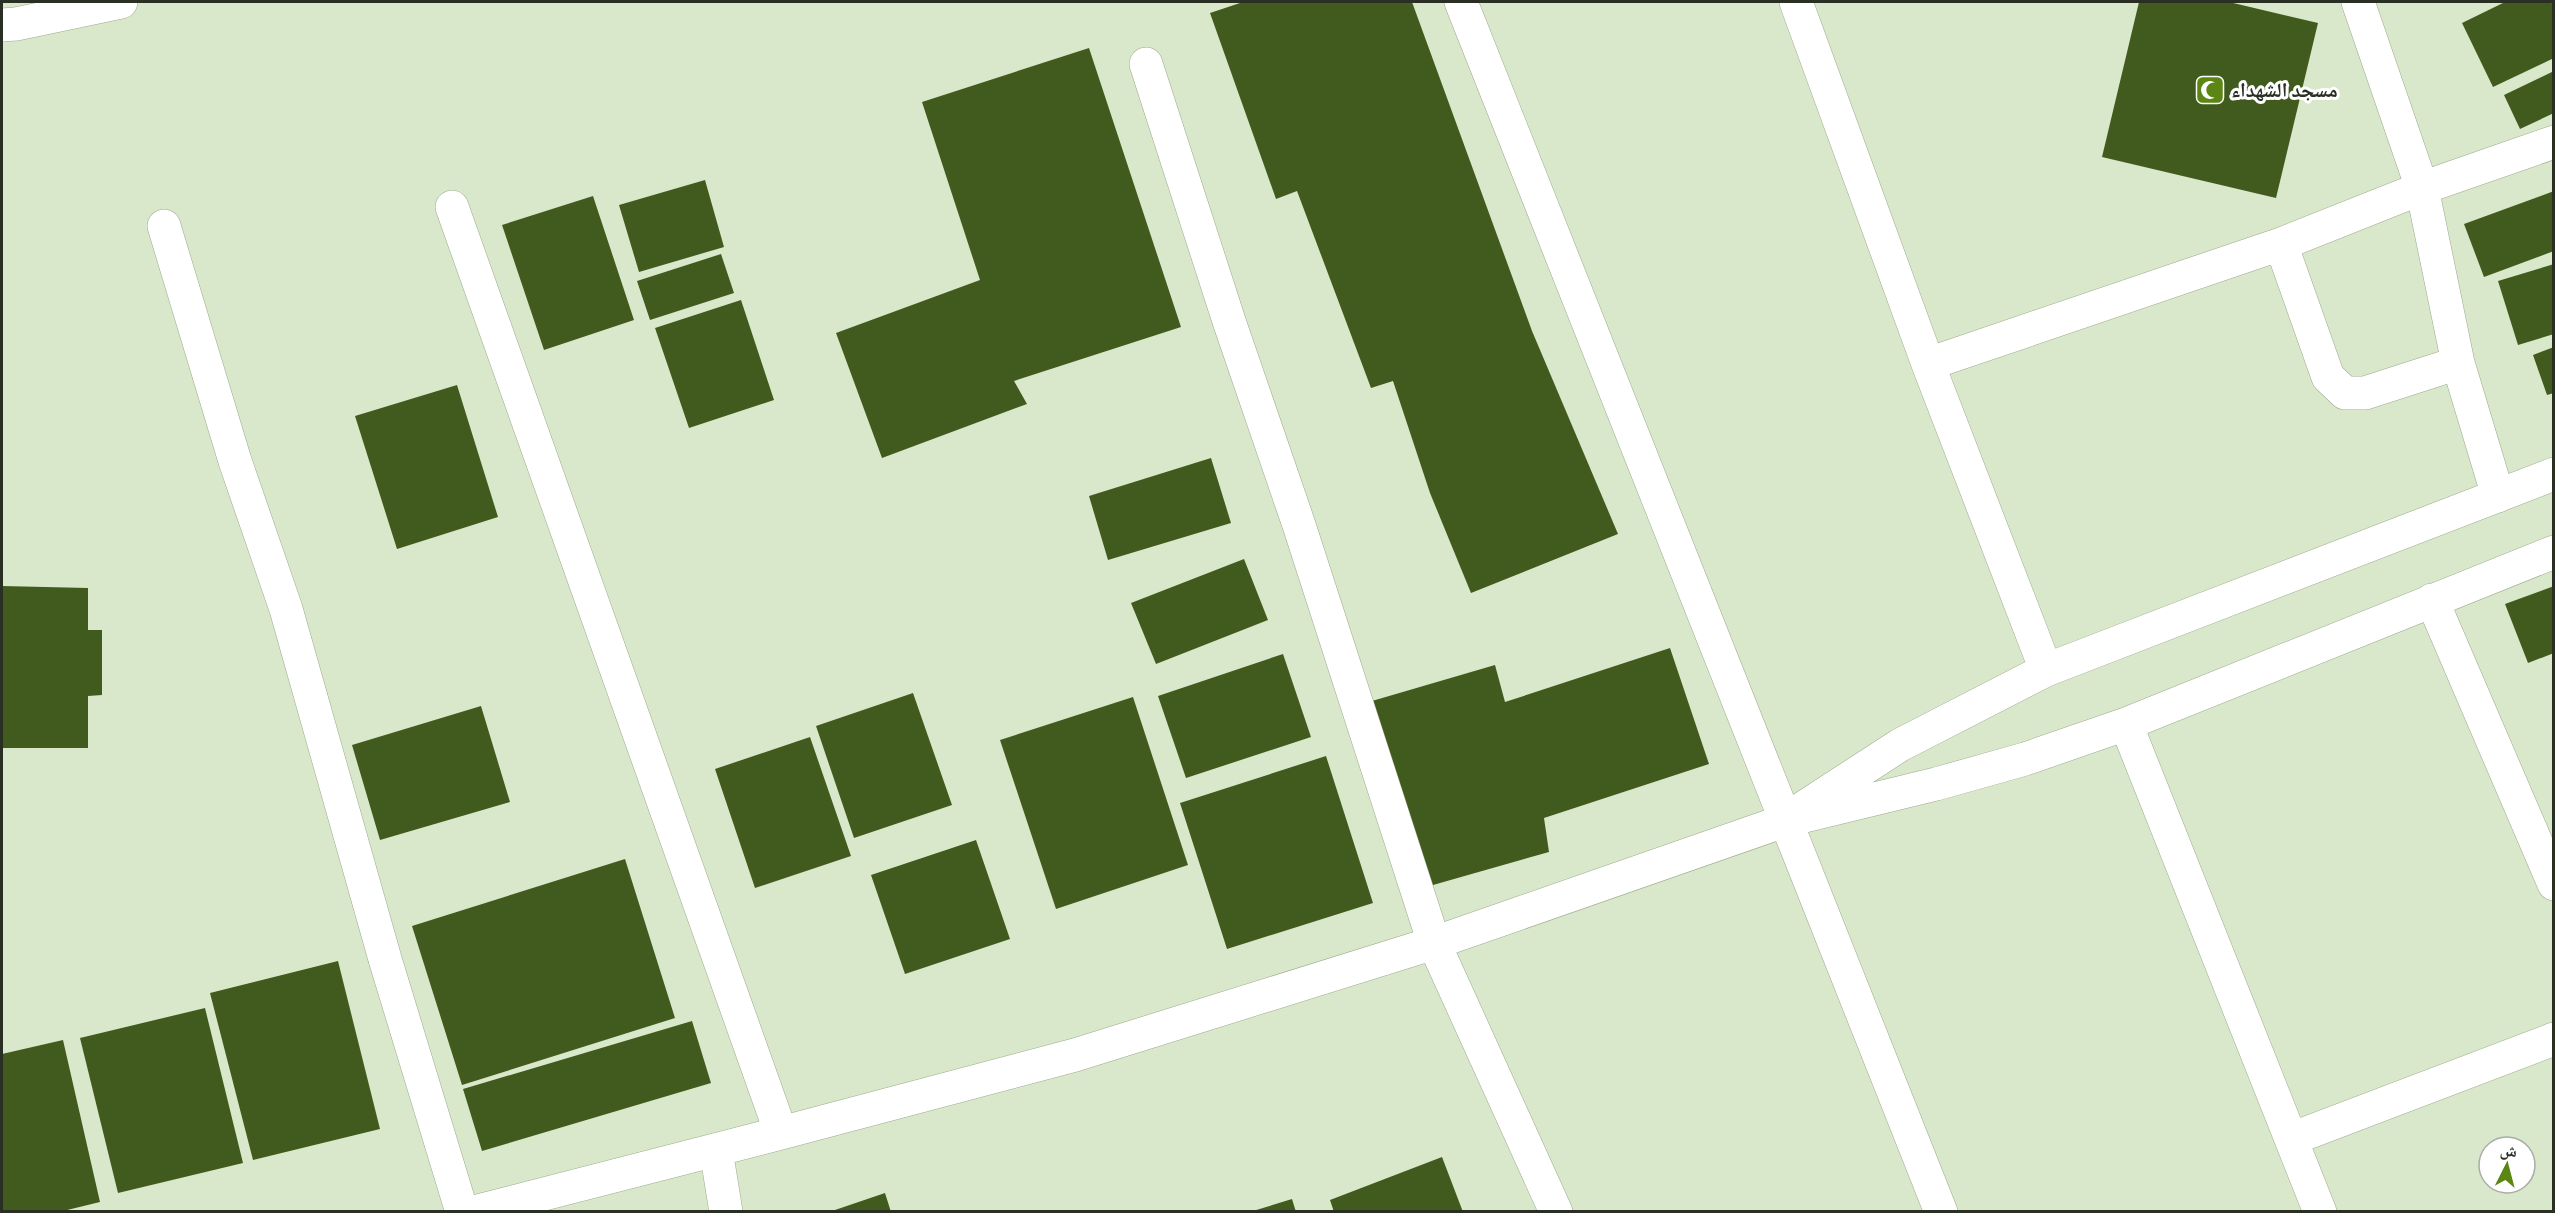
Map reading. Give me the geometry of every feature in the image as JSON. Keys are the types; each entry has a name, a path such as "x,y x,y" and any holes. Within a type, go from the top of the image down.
{"street":[{"path":"2,25 121,2"},
{"path":"1461,2 1941,1212"},
{"path":"1796,2 1928,364 2046,670"},
{"path":"2358,2 2422,188 2458,363 2498,496"},
{"path":"1146,64 1229,321 1299,525 1434,943 1556,1212"},
{"path":"1928,364 2281,244 2422,188 2553,142"},
{"path":"452,207 781,1133"},
{"path":"164,226 235,461 286,609 385,959 462,1212"},
{"path":"2281,244 2328,377 2345,393 2365,393 2458,363"},
{"path":"1784,820 1900,745 2046,670 2553,474"},
{"path":"474,1212 1075,1055 1434,943 1784,820 1936,784 2014,762 2126,724 2553,552"},
{"path":"2432,600 2553,884"},
{"path":"2126,724 2320,1212"},
{"path":"2291,1139 2553,1039"},
{"path":"716,1150 726,1212"}],"building":[{"path":"1243,2 1412,2 1532,331 1618,534 1471,593 1430,493 1393,381 1371,388 1297,191 1276,199 1210,13"},
{"name":"مسجد الشهداء","path":"2139,2 2229,2 2318,23 2276,198 2102,157"},
{"path":"2505,2 2551,2 2554,7 2554,58 2493,87 2462,23"},
{"path":"1089,48 1181,327 1014,381 1027,404 882,458 836,333 980,280 922,102"},
{"path":"2554,71 2554,113 2520,129 2504,95"},
{"path":"705,180 724,247 639,272 619,205"},
{"path":"2554,191 2554,251 2484,277 2464,224"},
{"path":"593,196 634,320 544,350 502,225"},
{"path":"721,254 734,293 650,320 637,281"},
{"path":"2554,264 2554,334 2518,345 2498,281"},
{"path":"741,300 774,400 689,428 655,328"},
{"path":"2554,347 2554,393 2547,395 2533,355"},
{"path":"457,385 498,517 397,549 355,416"},
{"path":"1211,458 1231,523 1108,560 1089,496"},
{"path":"1244,559 1268,620 1156,664 1131,603"},
{"path":"2,586 88,588 88,630 102,630 102,695 88,696 88,748 2,748"},
{"path":"2554,586 2554,653 2528,663 2505,604"},
{"path":"1670,648 1709,764 1544,818 1549,852 1426,887 1372,701 1495,665 1505,702"},
{"path":"1283,654 1311,737 1186,778 1158,696"},
{"path":"913,693 952,805 854,838 816,726"},
{"path":"1133,697 1188,865 1056,909 1000,740"},
{"path":"481,706 510,802 380,840 352,745"},
{"path":"810,737 851,856 755,888 715,769"},
{"path":"1326,756 1373,903 1227,949 1180,803"},
{"path":"976,840 1010,939 905,974 871,875"},
{"path":"625,859 675,1018 462,1085 412,926"},
{"path":"338,961 380,1129 253,1160 210,993"},
{"path":"205,1008 243,1163 118,1193 80,1038"},
{"path":"692,1021 711,1083 482,1151 463,1089"},
{"path":"63,1040 100,1202 59,1212 2,1212 2,1054"},
{"path":"1442,1157 1463,1212 1334,1212 1330,1200"},
{"path":"885,1193 891,1212 832,1212 832,1211"},
{"path":"1292,1199 1296,1212 1253,1212 1253,1211"}],"place":[{"name":"مسجد الشهداء","path":"2210,90"}]}
